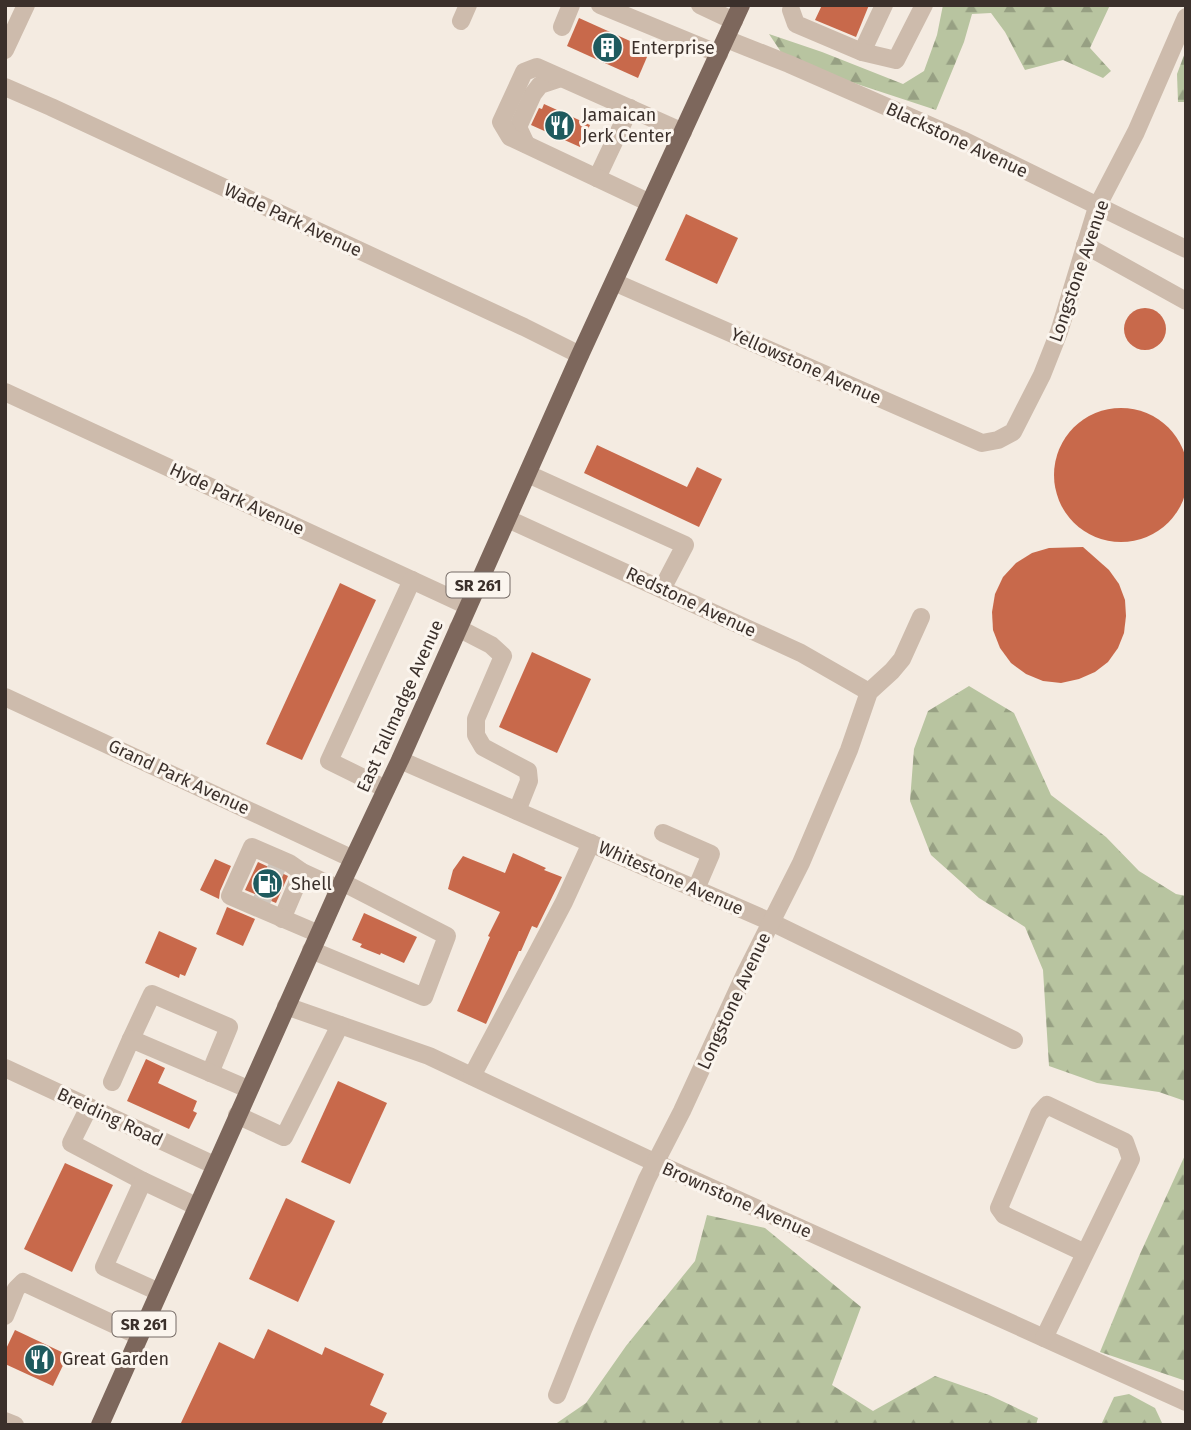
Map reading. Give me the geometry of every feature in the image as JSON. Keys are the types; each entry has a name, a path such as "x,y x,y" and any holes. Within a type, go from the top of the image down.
{"main road":[{"name":"East Tallmadge Avenue","path":"100,1425 248,1089 400,760 580,355 737,13"}],"street":[{"path":"5,50 26,5"},
{"path":"562,27 571,5"},
{"name":"Blackstone Avenue","path":"600,5 801,70 965,141 1186,249"},
{"path":"700,5 737,13"},
{"path":"862,52 884,5"},
{"path":"788,7 796,24 862,52 896,60 924,5"},
{"name":"Longstone Avenue","path":"998,440 1013,432 1042,375 1059,332 1097,207 1136,132 1186,17"},
{"path":"650,203 510,137 501,122 524,72 537,67 683,132"},
{"name":"Wade Park Avenue","path":"5,87 580,355"},
{"path":"597,178 630,108"},
{"path":"1085,245 1186,301"},
{"name":"Yellowstone Avenue","path":"614,282 982,443 998,440"},
{"name":"Hyde Park Avenue","path":"5,392 468,606"},
{"path":"528,474 685,545 662,589"},
{"name":"Redstone Avenue","path":"508,519 801,653 870,692"},
{"path":"386,789 329,761 412,580"},
{"name":"Longstone Avenue","path":"558,1395 647,1179 807,851 870,692 902,659 921,617"},
{"path":"458,628 491,645 503,656 476,719 476,735 483,747 528,771 529,781 517,811"},
{"name":"Grand Park Avenue","path":"5,697 353,859"},
{"name":"Whitestone Avenue","path":"400,760 771,922 1014,1040"},
{"path":"261,851 274,822"},
{"path":"663,833 711,854 696,889"},
{"path":"282,919 287,865 302,834"},
{"path":"472,1076 564,902 590,843"},
{"path":"252,847 261,851 447,936 424,997 315,942 260,905 230,896 252,847"},
{"path":"112,1082 152,994 229,1027 209,1073"},
{"name":"Brownstone Avenue","path":"286,1006 429,1056 656,1163 1186,1402"},
{"path":"237,1115 284,1137 340,1025"},
{"path":"131,1039 248,1089"},
{"name":"Breiding Road","path":"5,1068 214,1165"},
{"path":"1044,1338 1131,1159 1125,1142 1047,1105 1039,1114 999,1208 1004,1215 1085,1253"},
{"path":"89,1107 71,1143 197,1206"},
{"path":"143,1181 104,1267 159,1292"},
{"path":"5,1315 16,1289 23,1282 139,1336"},
{"path":"5,1420 15,1425"}],"green space":[{"path":"943,5 1110,5 1090,48 1111,71 1103,78 1063,60 1025,70 1005,32 991,13 972,14 964,42 936,110 787,61 769,34 903,84 924,71 937,35"},
{"path":"1186,50 1186,102 1178,102 1177,74"},
{"path":"969,686 1014,713 1051,795 1106,837 1139,871 1176,894 1186,896 1186,1103 1159,1092 1097,1083 1049,1066 1043,970 1025,927 979,898 931,855 910,801 914,749 928,711"},
{"path":"1186,1153 1186,1381 1100,1352 1140,1254"},
{"path":"707,1215 765,1228 861,1307 832,1385 873,1411 935,1376 989,1395 1038,1418 1036,1425 554,1425 586,1403 626,1346 695,1261"},
{"path":"1129,1394 1155,1408 1163,1425 1101,1425 1114,1397"}],"building":[{"path":"822,5 869,5 856,37 815,20"},
{"name":"Enterprise","path":"579,18 650,50 638,78 567,46"},
{"path":"544,104 590,125 580,147 531,125 539,108 542,109"},
{"path":"686,214 738,238 717,284 665,260"},
{"path":"1145,308 1160,314 1166,329 1160,344 1145,350 1130,344 1124,329 1130,314"},
{"path":"1121,408 1147,413 1168,428 1183,449 1188,475 1183,501 1168,522 1147,537 1121,542 1095,537 1074,522 1059,501 1054,475 1059,449 1074,428 1095,413"},
{"path":"597,445 687,487 697,467 722,479 699,527 584,473"},
{"path":"1083,547 1109,570 1119,584 1125,600 1124,633 1108,662 1095,672 1061,683 1043,681 1026,674 1011,663 1000,648 993,630 995,594 1003,577 1016,563 1032,553 1049,548"},
{"path":"340,583 376,600 302,760 266,744"},
{"path":"532,652 591,679 557,753 499,727"},
{"path":"513,853 562,877 537,928 532,926 519,951 486,1024 457,1011 500,912 448,889 453,870 463,856 505,873"},
{"path":"215,859 231,866 219,899 200,890"},
{"path":"258,862 288,876 276,903 245,890"},
{"path":"227,907 255,919 243,946 216,934"},
{"path":"364,913 417,937 404,963 360,947 362,944 352,940"},
{"path":"159,931 197,948 185,976 180,974 179,978 145,963"},
{"path":"146,1059 165,1068 158,1083 197,1101 193,1111 197,1113 189,1129 127,1101"},
{"path":"338,1081 387,1103 350,1184 301,1162"},
{"path":"65,1163 113,1185 72,1272 24,1249"},
{"path":"286,1198 335,1221 298,1302 249,1279"},
{"path":"268,1329 322,1355 325,1347 384,1374 370,1405 387,1413 381,1425 180,1425 219,1342 254,1359"},
{"path":"15,1330 68,1355 53,1386 5,1364 5,1351"}],"tunnel":[{"path":"261,902 277,867"}],"place":[{"name":"Enterprise","path":"608,48"},
{"name":"Jamaican Jerk Center","path":"559,125"},
{"name":"Shell","path":"268,884"},
{"name":"Great Garden","path":"39,1359"}]}
